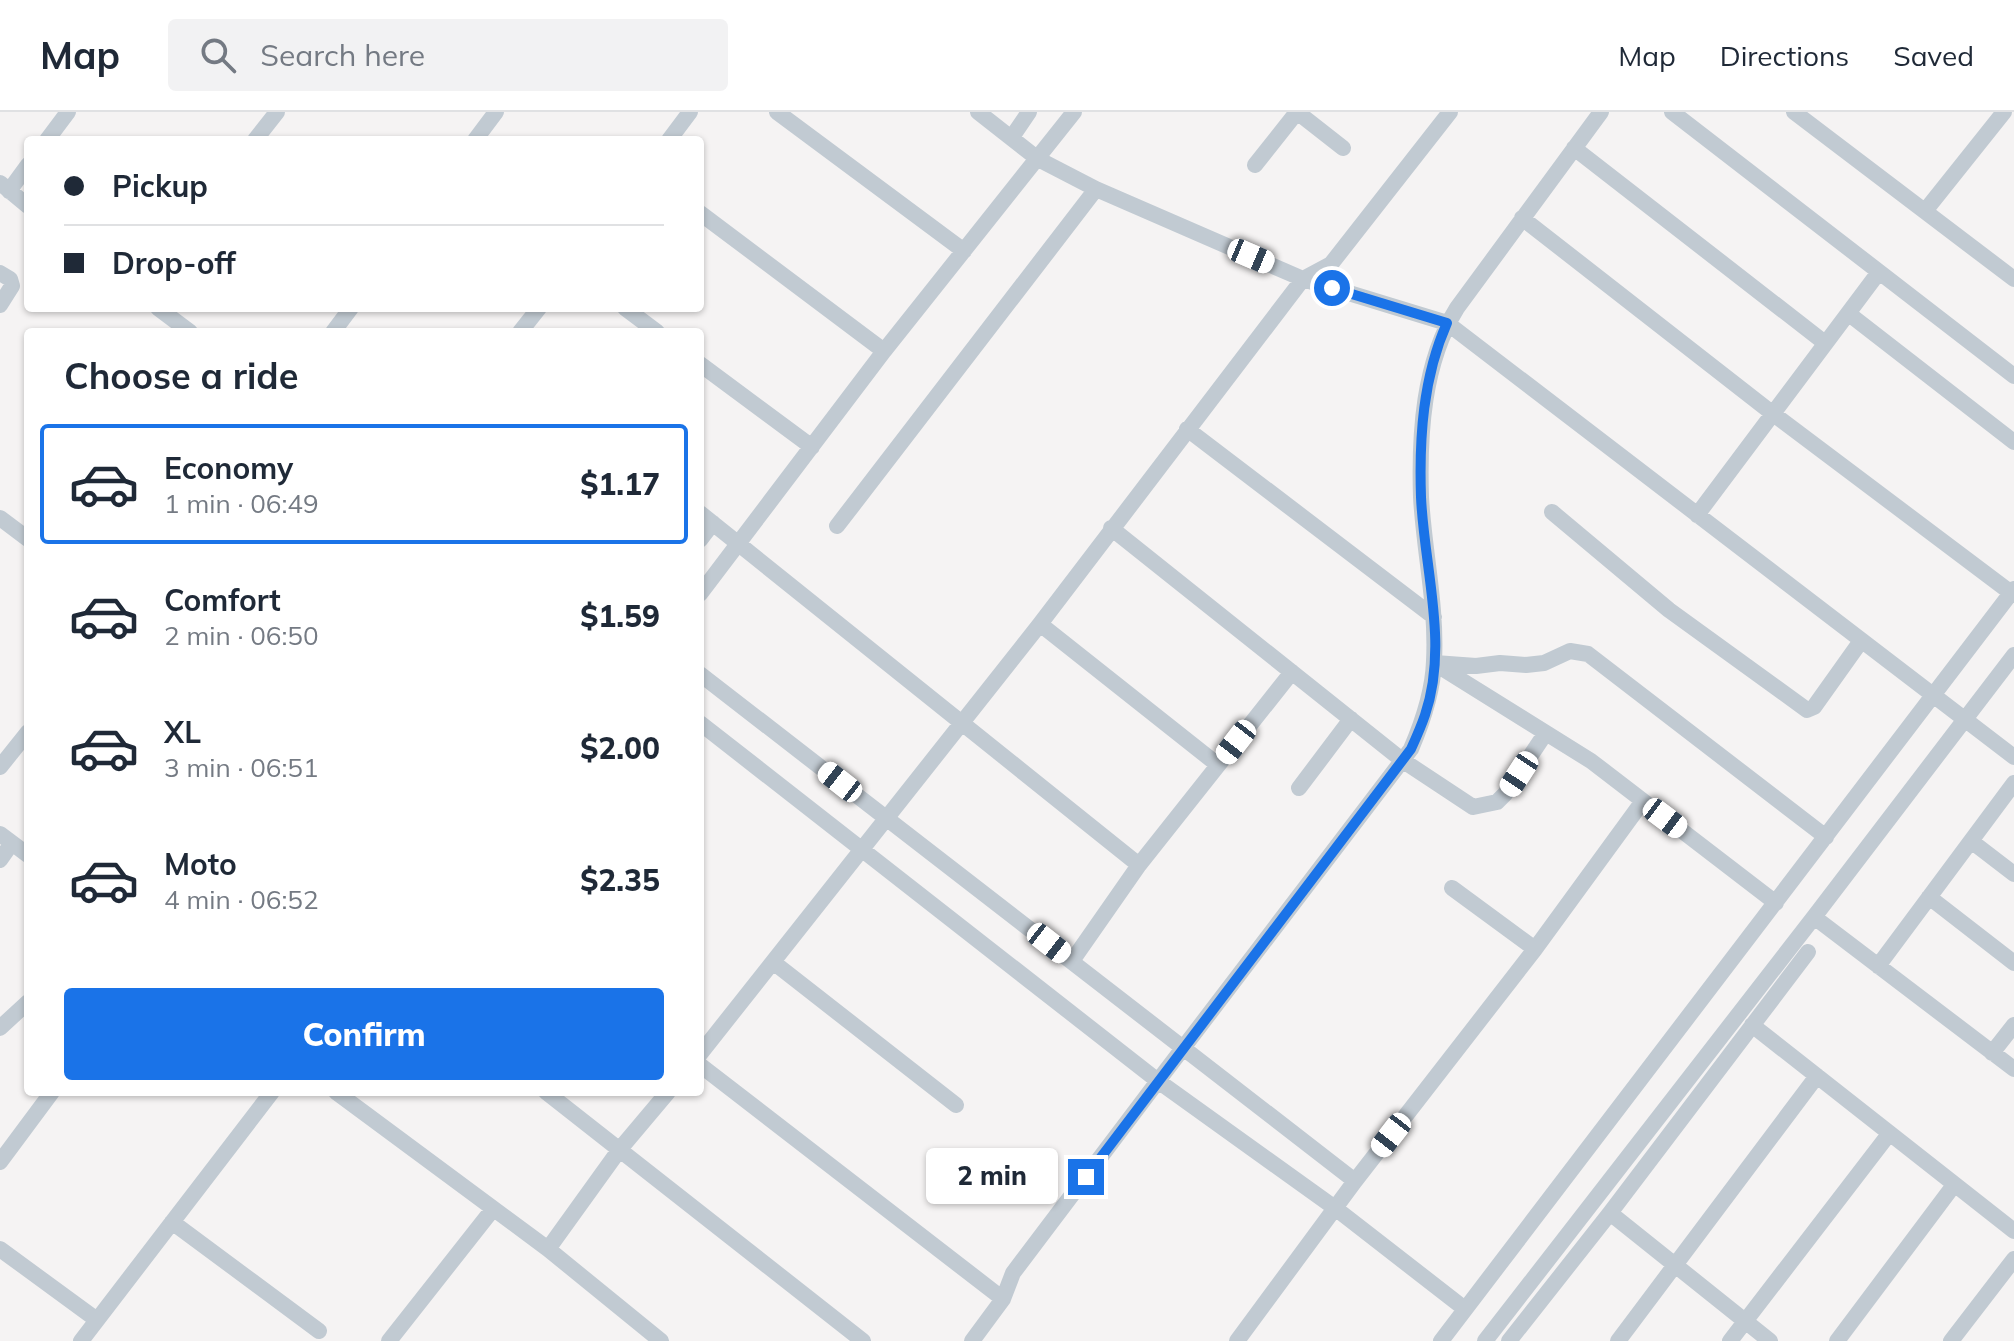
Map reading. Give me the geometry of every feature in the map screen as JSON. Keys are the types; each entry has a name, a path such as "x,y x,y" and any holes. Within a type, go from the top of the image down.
{"street":[{"path":"50,136 68,112"},
{"path":"258,136 277,112"},
{"path":"478,136 496,112"},
{"path":"672,136 690,112"},
{"path":"777,112 964,251"},
{"path":"978,112 1038,159 1096,189 1303,279 1447,323 2014,757"},
{"path":"1012,137 1029,112"},
{"path":"704,589 884,351 1074,112"},
{"path":"1255,165 1297,112 1343,148"},
{"path":"704,1049 1040,624 1303,279 1331,264 1450,112"},
{"path":"972,1341 1003,1299 1013,1273 1411,749 1426,713 1435,663 1434,617 1421,497 1424,403 1439,342 1447,323 1600,112"},
{"path":"1672,112 2014,376"},
{"path":"1794,112 2014,279"},
{"path":"1925,211 2004,112"},
{"path":"1574,148 1825,343"},
{"path":"24,169 4,187 24,203"},
{"path":"837,526 1096,189"},
{"path":"704,216 884,351"},
{"path":"1441,1341 2013,592 1772,413 1522,218"},
{"path":"1697,515 1879,272"},
{"path":"0,273 10,279 12,286 0,305"},
{"path":"163,312 185,328"},
{"path":"523,328 536,312"},
{"path":"630,312 652,328"},
{"path":"1849,314 2014,442"},
{"path":"704,367 812,447"},
{"path":"1187,429 1434,617"},
{"path":"1552,512 1669,610 1807,710 1814,707 1861,641"},
{"path":"0,518 24,536"},
{"path":"706,518 959,724 1139,865"},
{"path":"1111,528 1402,760 1473,807 1497,802 1505,794 1545,734"},
{"path":"1040,624 1218,765"},
{"path":"1435,663 1526,665 1544,663 1570,651 1588,654 1826,837"},
{"path":"1485,1341 2014,655"},
{"path":"1435,663 1591,761 1776,903"},
{"path":"1072,961 1139,865 1292,672"},
{"path":"704,677 1355,1181"},
{"path":"1299,788 1351,719"},
{"path":"704,726 1158,1081 1335,1208 1465,1309"},
{"path":"0,767 24,737"},
{"path":"1878,966 2014,783"},
{"path":"1237,1341 1355,1181 1535,949 1643,801"},
{"path":"0,860 6,838 24,852"},
{"path":"1971,841 2014,874"},
{"path":"1452,888 1535,949"},
{"path":"1929,897 2014,963"},
{"path":"1814,917 2014,1069"},
{"path":"1509,1341 1808,952"},
{"path":"773,962 956,1105"},
{"path":"0,1028 24,1006"},
{"path":"1752,1025 2014,1231"},
{"path":"1992,1053 2014,1025"},
{"path":"704,1068 1003,1299"},
{"path":"1618,1341 1817,1076"},
{"path":"0,1162 49,1096"},
{"path":"81,1341 269,1096"},
{"path":"341,1096 548,1249 661,1341"},
{"path":"551,1096 863,1341"},
{"path":"548,1249 620,1149 665,1096"},
{"path":"1730,1341 1889,1134"},
{"path":"1837,1341 1954,1185"},
{"path":"389,1341 493,1209"},
{"path":"1610,1213 1770,1341"},
{"path":"172,1222 319,1331"},
{"path":"0,1249 97,1320"},
{"path":"1951,1341 2014,1259"}],"route":[{"path":"1086,1177 1411,749 1426,713 1435,663 1434,617 1421,497 1424,403 1439,342 1447,323 1332,288"}]}
